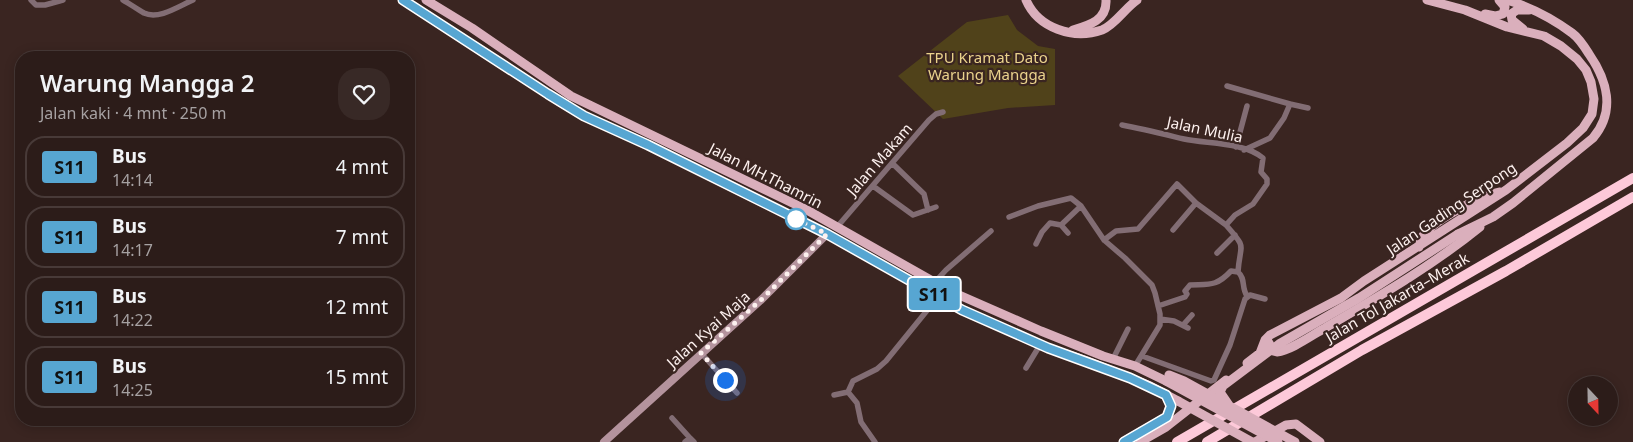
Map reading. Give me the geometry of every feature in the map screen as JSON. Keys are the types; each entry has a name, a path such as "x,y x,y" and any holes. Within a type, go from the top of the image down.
{"highway":[{"name":"Jalan Tol Jakarta–Merak","path":"1177,442 1633,178"},
{"name":"Jalan Tol Jakarta–Merak","path":"1207,442 1362,350 1506,271 1633,197"},
{"path":"1124,442 1167,417 1171,406 1166,395"}],"main road":[{"path":"404,0 576,111 827,234 938,297 996,326 1130,378 1178,401 1254,442 1286,425 1296,424 1320,442"},
{"name":"Jalan MH.Thamrin","path":"426,0 472,28 571,96 740,177 837,227 950,291 1026,324 1164,379"},
{"path":"1026,0 1040,21 1076,33 1102,30 1109,26 1128,6 1137,0"},
{"path":"1066,31 1081,28 1099,19 1104,14 1106,0"},
{"name":"Jalan Gading Serpong","path":"1140,442 1166,427 1260,353 1270,335 1341,298 1364,281 1506,190 1568,143 1583,128 1592,114 1594,99 1591,82 1586,70 1577,59 1561,46 1544,36 1493,22 1465,10 1427,0"},
{"path":"1465,10 1500,16 1506,10 1504,4 1499,0"},
{"name":"Jalan Gading Serpong","path":"1230,408 1220,392 1223,386 1285,340 1359,298 1458,234 1493,217 1520,198 1585,145 1600,130 1606,113 1607,96 1605,85 1597,67 1585,47 1573,34 1532,10 1507,0"},
{"path":"1530,33 1515,24 1511,14 1517,10 1532,10"},
{"path":"734,187 740,177"},
{"path":"1284,327 1269,340 1273,351 1277,352 1304,340 1370,301 1457,246 1493,217"},
{"name":"Jalan Kyai Maja","path":"608,441 701,353 762,299 827,234"},
{"path":"903,277 909,267"},
{"path":"1130,378 1184,381 1230,408 1295,442"},
{"path":"1164,379 1269,442"},
{"path":"1164,379 1278,442"}],"street":[{"path":"31,0 36,5 44,5 63,0"},
{"path":"123,0 144,13 152,15 165,12 193,0"},
{"path":"1227,86 1308,108"},
{"path":"1244,150 1270,138 1284,118 1290,104"},
{"path":"1236,147 1247,106"},
{"name":"Jalan Makam","path":"837,227 929,120 936,114 943,112"},
{"name":"Jalan Mulia","path":"1122,125 1186,140 1213,142 1236,147 1263,158 1261,172 1267,184 1253,204 1235,215 1226,226"},
{"path":"892,163 924,194 928,210"},
{"path":"1104,240 1116,231 1138,229 1177,184 1196,203 1235,235 1242,246 1238,272"},
{"path":"872,186 913,215 936,207"},
{"path":"1009,217 1038,206 1071,198 1081,206 1104,240 1152,285 1158,306 1160,325 1135,366"},
{"path":"1173,230 1196,203"},
{"path":"1061,225 1081,206"},
{"path":"1036,244 1042,232 1050,223 1061,225 1068,233"},
{"path":"935,282 991,231"},
{"path":"1217,253 1235,235"},
{"path":"1158,306 1185,297 1187,294 1185,291 1190,285 1209,285 1221,281 1231,272 1238,272 1242,276 1243,291 1247,296"},
{"path":"1247,296 1265,299"},
{"path":"1142,356 1211,381 1214,380 1230,345 1247,296"},
{"path":"848,392 853,381 877,369 886,361 938,297"},
{"path":"1160,319 1174,321 1186,326 1192,315"},
{"path":"1113,359 1128,329"},
{"path":"1026,368 1040,344"},
{"path":"701,353 737,394"},
{"path":"834,395 848,392"},
{"path":"848,392 857,402 861,422 875,442"},
{"path":"672,418 690,441"}],"green space":[{"name":"TPU Kramat Dato Warung Mangga","path":"1008,15 1017,30 1038,46 1055,49 1055,105 1008,108 943,119 898,76 967,22"}],"bus line":[{"name":"S11","path":"403,0 495,61 584,116 632,137 827,234 962,310 1048,348 1150,386 1166,395 1171,404 1167,417 1124,442"}],"route":[{"path":"725,380 701,353 762,299 827,234 796,219"}]}
